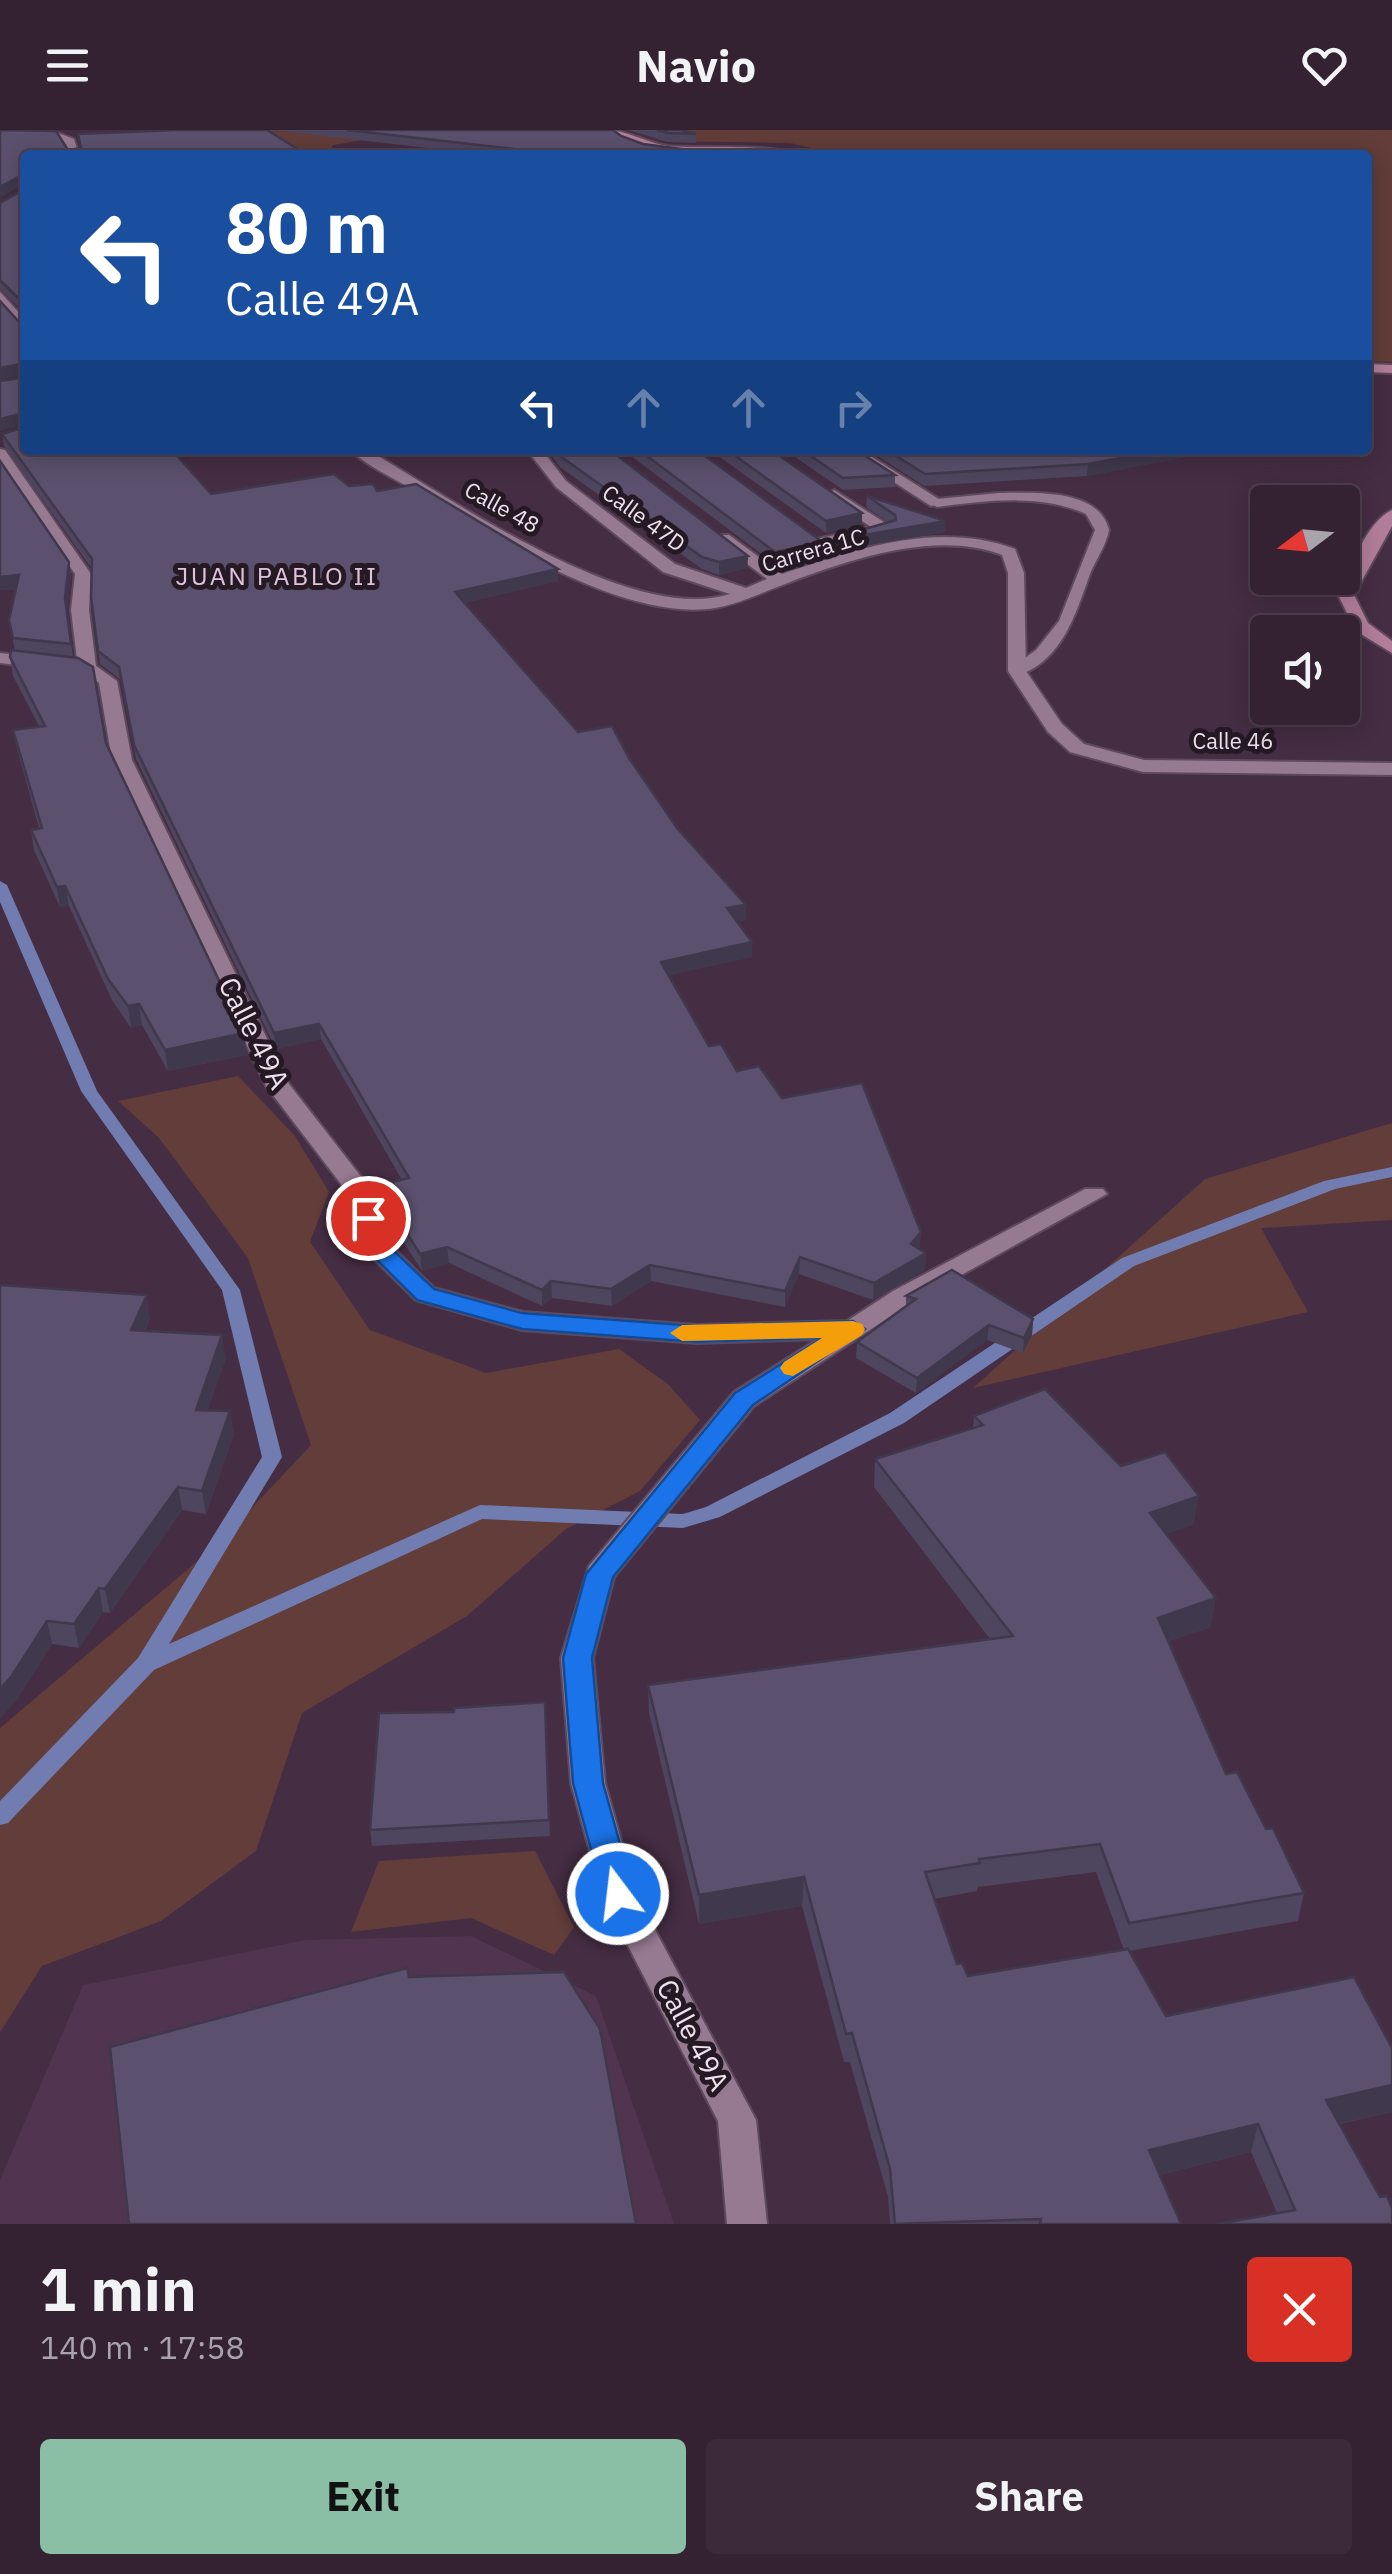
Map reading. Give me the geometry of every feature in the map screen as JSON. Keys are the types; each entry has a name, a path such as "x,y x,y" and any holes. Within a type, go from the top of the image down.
{"main road":[{"path":"612,130 622,142 675,150"},
{"path":"1392,515 1376,536 1346,596 1352,619 1372,638 1392,648"}],"street":[{"path":"62,136 70,141 73,150"},
{"path":"0,296 20,331"},
{"name":"Calle 49A","path":"0,453 83,574 80,610 87,668 108,681 122,760 278,1086 353,1183 384,1254 425,1294 522,1321 697,1334 853,1329"},
{"name":"Calle 48","path":"367,455 516,541 628,596"},
{"name":"Calle 47D","path":"538,455 561,484 669,568 746,593"},
{"path":"859,455 938,503"},
{"path":"823,542 884,529 826,490"},
{"path":"704,523 779,580"},
{"path":"808,531 848,560"},
{"name":"Carrera 1C","path":"628,596 706,604 848,560 936,541 976,540 1009,552 1016,573 1017,671"},
{"path":"9,659 87,668"},
{"name":"Calle 46","path":"1017,671 1055,728 1076,748 1143,766 1392,769"},
{"path":"853,1329 902,1297 1094,1194"},
{"name":"Calle 49A","path":"747,2224 738,2120 618,1894 588,1783 578,1658 600,1574 744,1399 853,1329"}],"lane":[{"path":"938,503 1006,496 1045,498 1083,508 1099,518 1100,536 1081,576 1080,594 1064,629 1046,654 1017,671"}],"shaded area":[{"path":"190,130 387,130 388,136 333,145 330,150 197,150"},
{"path":"638,130 1392,130 1392,362 1372,361 1372,150 821,150 790,143 662,141"},
{"path":"238,1076 295,1136 329,1192 310,1242 370,1330 486,1373 619,1349 668,1384 700,1420 640,1491 566,1529 467,1616 302,1713 256,1851 161,1921 42,1966 0,2032 0,1728 220,1542 311,1445 248,1258 159,1138 118,1101"},
{"path":"1392,1123 1392,1220 1261,1228 1308,1312 973,1388 1205,1179"},
{"path":"535,1851 574,1927 554,1955 471,1918 351,1932 379,1861"},
{"path":"471,1936 596,1996 674,2224 0,2224 0,2180 83,1985 305,1940"}],"building":[{"path":"0,130 56,131 68,150 20,150 20,176 0,187"},
{"path":"267,130 299,150 68,150 81,148 78,134"},
{"path":"347,130 613,130 643,144 689,150 522,150"},
{"path":"657,130 681,130 696,134 668,133"},
{"path":"20,192 20,300 0,280 0,203"},
{"path":"0,301 20,323 20,364 0,368"},
{"path":"20,378 20,414 0,419 0,381"},
{"path":"20,429 20,455 176,455 211,494 334,474 349,486 373,484 377,491 416,484 558,569 455,592 578,732 612,726 677,828 746,905 727,908 752,942 661,962 709,1046 721,1044 737,1071 759,1066 782,1098 862,1083 921,1232 911,1244 926,1253 874,1283 800,1257 785,1291 650,1265 611,1289 551,1281 542,1290 447,1247 420,1254 377,1186 409,1178 319,1024 274,1033 134,745 119,667 98,651 91,597 92,559 2,434"},
{"path":"617,455 748,556 719,562 702,557 560,456"},
{"path":"646,455 704,455 824,543 775,552"},
{"path":"734,455 778,455 862,513 826,521"},
{"path":"809,455 864,455 895,475 843,478"},
{"path":"895,455 1136,455 1088,464 925,474"},
{"path":"0,461 69,562 65,598 71,644 13,638 9,620 19,575 0,577"},
{"path":"867,496 946,521 847,538 844,535 896,520 895,515"},
{"path":"11,650 78,658 93,667 106,743 244,1033 165,1050 139,1004 128,1006 108,979 65,886 57,887 31,830 42,828 13,730 45,726 10,657"},
{"path":"952,1270 1033,1319 1024,1338 989,1325 917,1378 857,1342 916,1299 906,1296"},
{"path":"0,1285 147,1295 131,1330 222,1335 196,1410 230,1411 202,1491 178,1487 105,1589 99,1588 74,1624 47,1621 0,1689"},
{"path":"1045,1389 1121,1466 1165,1452 1199,1496 1150,1513 1216,1598 1158,1618 1226,1774 1237,1772 1266,1829 1273,1828 1304,1893 1129,1923 1100,1844 979,1859 980,1863 925,1872 957,1964 962,1963 968,1976 1128,1949 1166,2016 1354,1977 1392,2048 1392,2085 1326,2100 1380,2197 1387,2196 1392,2224 1217,2224 1295,2210 1258,2124 1149,2150 1181,2224 1040,2224 1041,2219 895,2224 890,2169 852,2033 846,2034 804,1877 699,1895 648,1685 1013,1636 875,1459 983,1425 974,1416"},
{"path":"545,1702 549,1820 370,1830 379,1713 454,1712 454,1708"},
{"path":"407,1968 409,1977 564,1972 600,2029 636,2224 129,2224 110,2047"}],"waterway":[{"path":"0,885 89,1091 231,1290 272,1457 146,1664"},
{"path":"146,1664 480,1512 683,1521 713,1512 897,1418 1128,1262 1330,1185 1392,1172"},
{"path":"0,1816 146,1664"}],"slow traffic":[{"path":"682,1333 853,1329 793,1368"}],"district":[{"name":"JUAN PABLO II","path":"277,576"}],"route":[{"path":"368,1218 384,1254 425,1294 522,1321 697,1334 853,1329 744,1399 600,1574 578,1658 588,1783 618,1894"}]}
